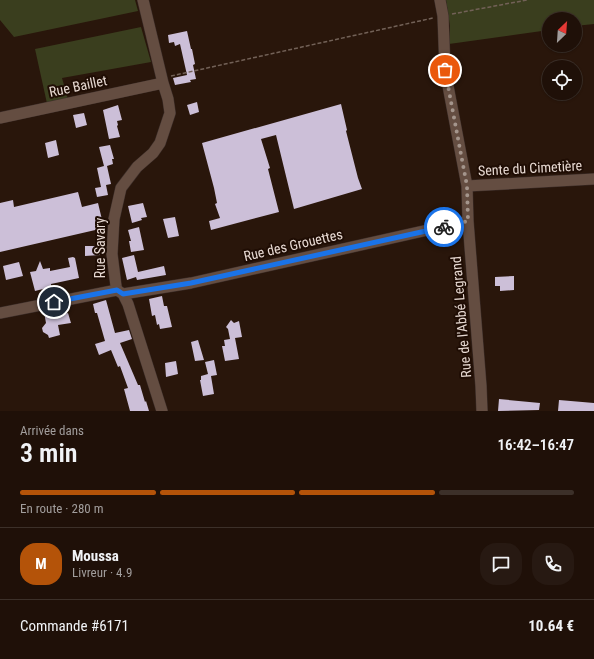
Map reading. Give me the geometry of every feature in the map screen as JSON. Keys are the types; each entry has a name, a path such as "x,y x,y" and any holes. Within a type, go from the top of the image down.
{"street":[{"name":"Rue Savary","path":"144,0 170,113 163,135 153,153 137,166 121,188 114,219 112,254 120,292 128,304 162,411"},
{"name":"Rue de l'Abbé Legrand","path":"440,0 443,16 445,70 467,186 468,221 482,386 482,411"},
{"name":"Rue Baillet","path":"0,118 162,80"},
{"name":"Sente du Cimetière","path":"467,186 594,179"},
{"name":"Rue des Grouettes","path":"0,313 120,292 191,283 468,221"}],"path":[{"path":"162,80 443,16 527,0"}],"green space":[{"path":"0,0 135,0 138,11 14,37 0,20"},
{"path":"446,0 594,0 594,24 582,25 582,12 542,12 542,31 449,44 450,26"},
{"path":"141,27 151,62 62,78 69,103 48,108 35,49"}],"building":[{"path":"187,31 195,64 193,65 196,79 190,80 191,82 175,85 173,78 187,75 180,44 175,46 174,42 169,43 168,35"},
{"path":"197,102 199,112 190,115 187,105"},
{"path":"341,104 346,131 362,189 294,209 276,135 261,139 270,168 268,169 279,212 211,230 209,221 220,218 215,204 217,203 214,188 202,143"},
{"path":"118,105 122,120 117,121 120,137 109,139 103,110"},
{"path":"84,113 87,125 76,128 73,115"},
{"path":"56,140 59,155 48,158 45,143"},
{"path":"110,145 114,159 112,159 113,164 107,166 111,184 106,185 108,195 97,197 95,188 101,187 97,168 104,166 99,147"},
{"path":"78,192 82,207 98,203 104,228 0,252 0,203 13,200 14,207"},
{"path":"143,203 147,217 141,218 142,220 132,223 128,206"},
{"path":"175,217 179,236 168,238 163,219"},
{"path":"139,227 144,250 131,252 129,241 131,241 128,230"},
{"path":"85,246 99,246 100,255 85,256"},
{"path":"134,255 138,272 164,266 166,275 137,280 136,277 127,280 122,258"},
{"path":"68,258 75,258 79,278 51,284 51,287 35,291 30,272 36,271 40,261 43,269 50,268 50,271 70,267"},
{"path":"19,262 23,276 6,280 3,266"},
{"path":"514,276 514,290 500,291 500,286 495,286 495,277"},
{"path":"162,296 164,306 167,306 172,327 160,329 159,324 157,325 155,315 152,316 149,299"},
{"path":"106,300 115,333 129,330 132,339 120,343 138,385 140,385 149,411 130,411 124,389 128,388 120,366 118,367 111,350 99,355 95,344 105,341 93,304"},
{"path":"55,309 57,316 68,313 71,323 58,325 60,335 49,338 48,335 43,332 42,328 46,323 44,312"},
{"path":"231,320 234,323 239,321 242,337 235,338 239,359 225,361 222,346 225,346 224,340 230,339 228,329 226,327"},
{"path":"198,340 204,360 195,361 191,342"},
{"path":"214,360 217,375 211,376 214,394 203,396 200,380 201,376 208,374 205,362"},
{"path":"176,361 178,374 166,377 165,363"},
{"path":"499,399 540,403 539,410 498,411"},
{"path":"559,400 594,403 594,411 558,411"}],"way so far":[{"path":"444,227 468,221 467,186 445,70"}],"route":[{"path":"54,302 117,290 123,294 191,283 444,227"}]}
